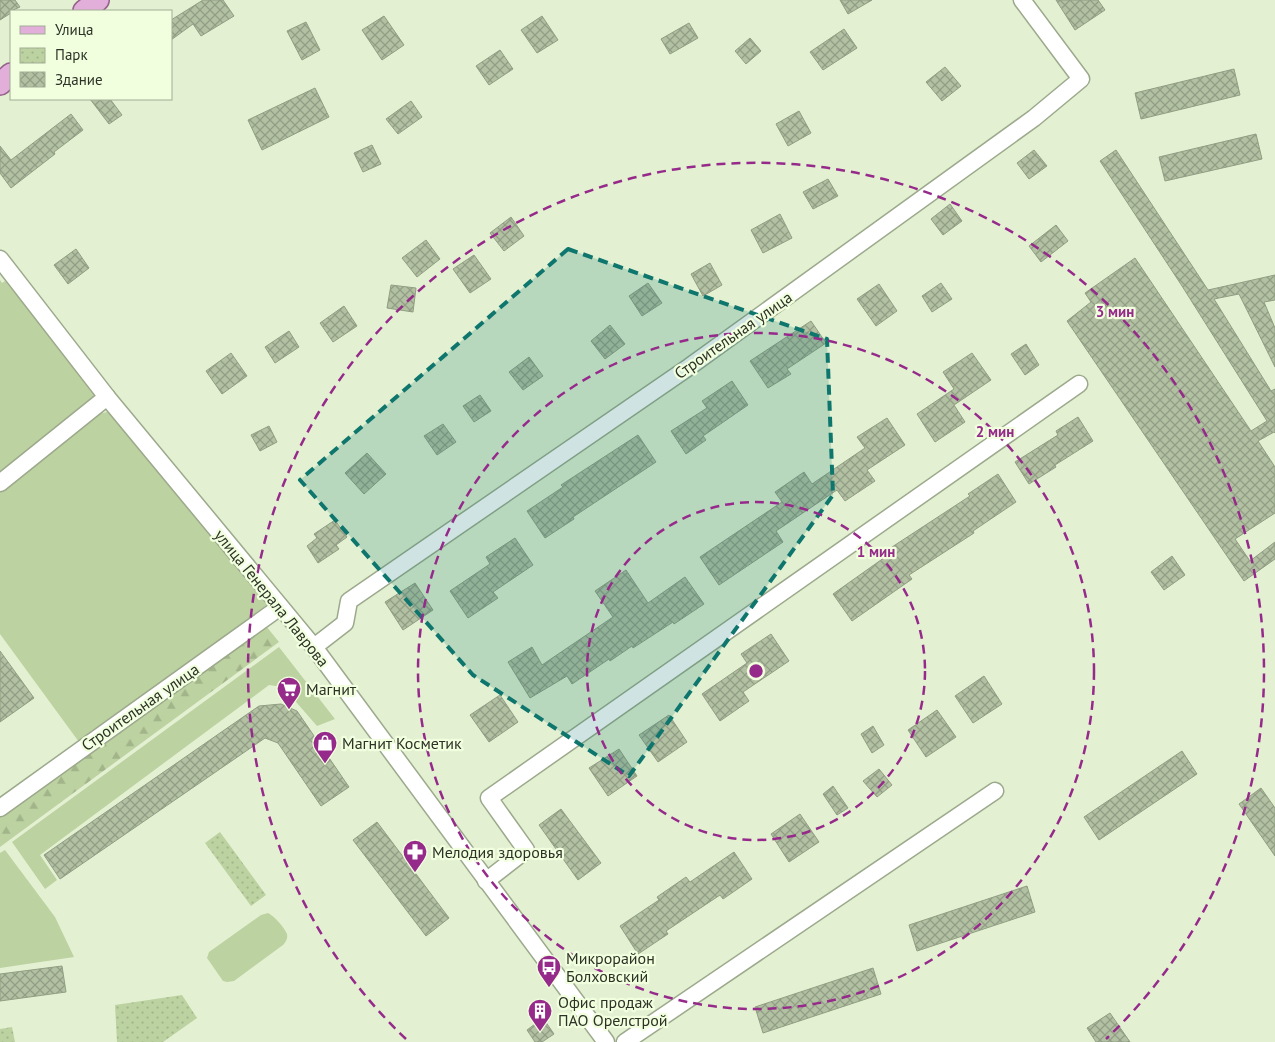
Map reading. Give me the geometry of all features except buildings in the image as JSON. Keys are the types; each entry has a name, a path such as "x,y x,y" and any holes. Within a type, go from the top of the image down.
{"main road":[{"path":"85,10 98,0"},
{"path":"0,84 10,74"}],"street":[{"name":"Строительная улица","path":"314,648 345,623 349,601 689,367 1034,118 1081,79 1022,0"},
{"name":"улица Генерала Лаврова","path":"0,259 107,397 314,648 606,1042"},
{"path":"486,881 526,850 489,798 1079,384"},
{"path":"0,483 107,397"},
{"name":"Строительная улица","path":"0,808 280,607"},
{"path":"625,1042 995,791"}],"highlighted area":[{"path":"568,249 827,339 833,495 629,776 473,675 300,480"}],"green space":[{"path":"0,280 2,283 5,281 97,393 92,404 0,474"},
{"path":"111,411 268,604 79,742 0,634 0,491 99,414"},
{"path":"266,626 279,642 0,847 0,814"},
{"path":"279,647 335,719 317,726 283,687 269,685 40,855 57,880 45,889 12,842"},
{"path":"220,832 266,895 251,906 205,843"},
{"path":"5,850 55,917 74,957 0,968 0,853"},
{"path":"268,913 286,931 287,940 283,945 234,981 223,981 207,958 209,952 261,915"},
{"path":"182,995 197,1018 163,1042 117,1042 115,1005"},
{"path":"12,1027 15,1042 0,1042 0,1029"}],"place":[{"name":"Магнит","path":"289,710"},
{"name":"Магнит Косметик","path":"325,764"},
{"name":"Мелодия здоровья","path":"415,873"},
{"name":"Микрорайон Болховский","path":"549,988"},
{"name":"Офис продаж ПАО Орелстрой","path":"540,1032"}]}
